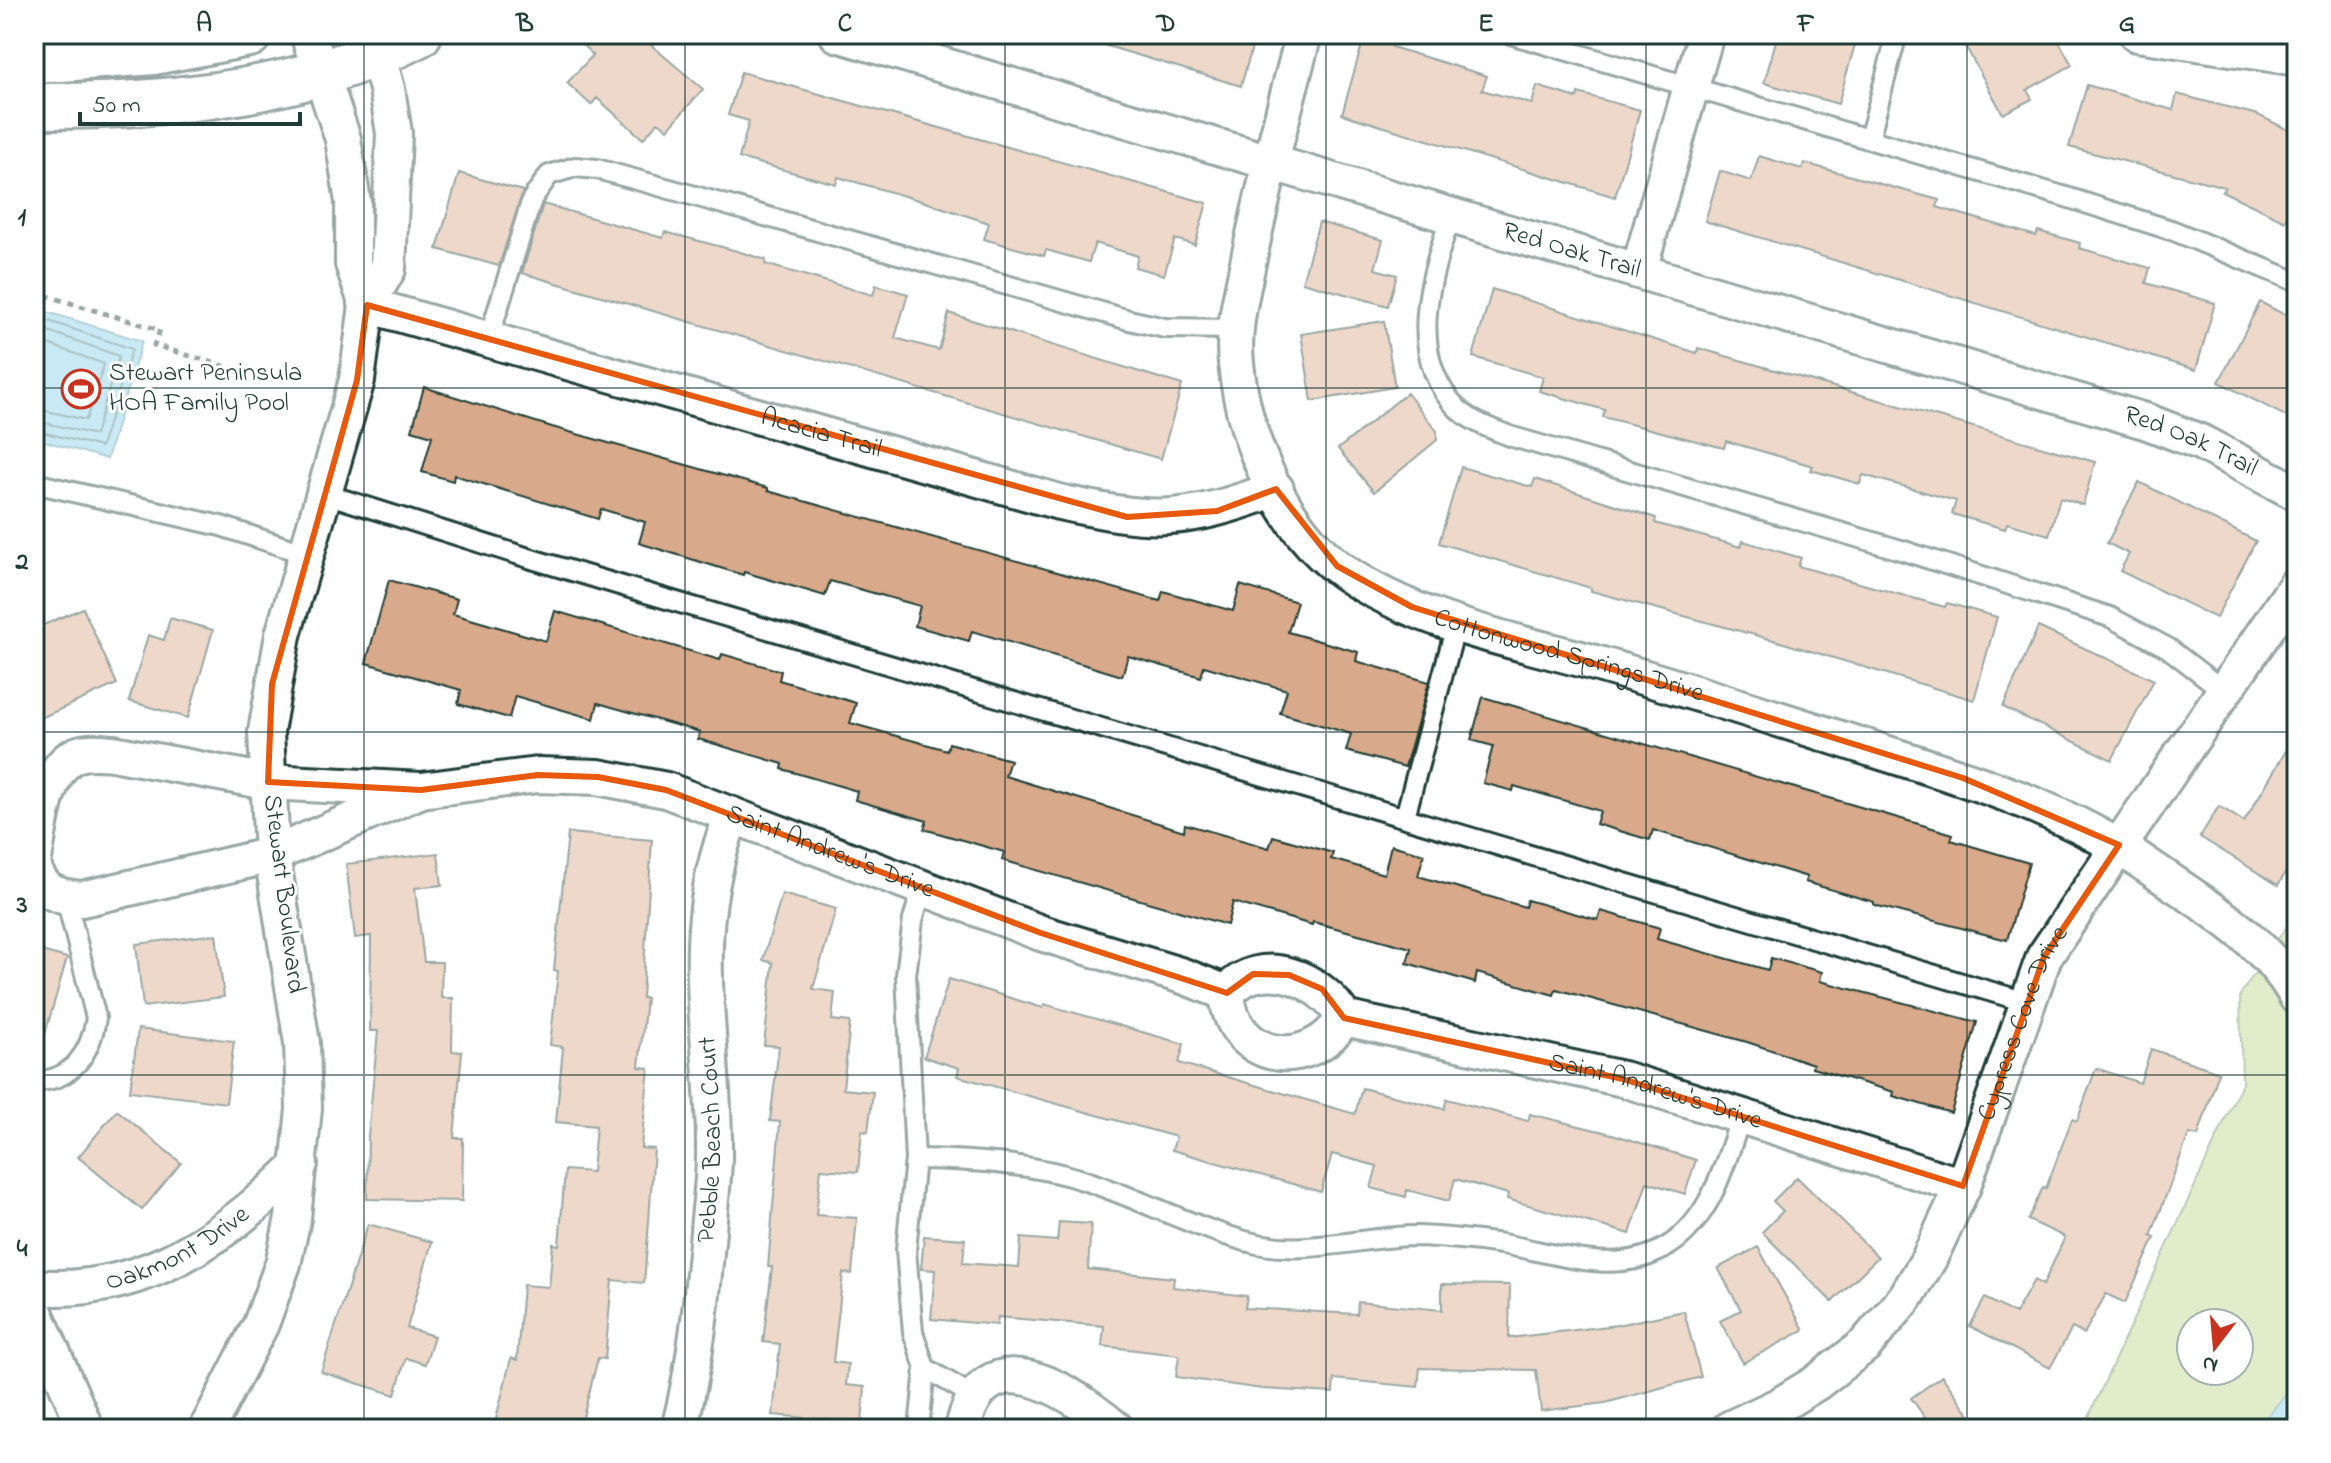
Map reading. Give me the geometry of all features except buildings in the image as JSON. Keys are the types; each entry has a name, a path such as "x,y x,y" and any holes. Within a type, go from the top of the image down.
{"main road":[{"path":"34,61 154,52 249,34"},
{"path":"34,106 140,102 231,91 315,53 375,45 419,34"}],"street":[{"name":"Red Oak Trail","path":"837,34 2148,422 2200,442 2297,493"},
{"name":"Cottonwood Springs Drive","path":"1304,34 1268,164 1235,329 1236,363 1245,414 1276,489 1308,537 1346,573 1412,607 1456,625 1666,683 1963,778 2039,806 2119,845 2258,946 2286,977 2297,997"},
{"path":"1639,270 1706,34"},
{"path":"2137,34 2297,58"},
{"path":"2292,34 2297,40"},
{"name":"Stewart Boulevard","path":"207,1429 261,1324 283,1264 300,1164 304,1109 302,1043 272,855 266,732 272,684 357,380 367,305 388,269 394,133 375,45"},
{"name":"Stewart Boulevard","path":"315,53 343,139 353,202 353,264 367,305"},
{"name":"Acacia Trail","path":"367,305 1059,502 1127,517 1173,519 1217,511 1276,489"},
{"name":"Cypress Cove Drive","path":"1729,1429 1780,1405 1865,1345 1906,1297 1929,1259 1963,1186 1999,1092 2026,1002 2051,946 2297,584"},
{"path":"34,858 52,782 61,766 75,755 113,753 268,782 421,790"},
{"name":"Saint Andrew's Drive","path":"421,790 538,775 598,777 666,790 1041,933 1183,976 1227,993"},
{"path":"34,868 39,881 51,894 82,899 272,855 421,790"},
{"name":"Pebble Beach Court","path":"680,1424 694,1365 714,1146 703,988 704,936 716,854 732,815"},
{"path":"1253,974 1289,975 1322,989 1344,1018 1334,1034 1313,1049 1292,1055 1271,1052 1236,1024 1228,1009 1227,993 1238,980 1253,974"},
{"name":"Saint Andrew's Drive","path":"1344,1018 1547,1060 1741,1116 1963,1186"},
{"name":"Oakmont Drive","path":"34,1287 74,1287 114,1281 166,1264 220,1235 253,1210 300,1164"},
{"path":"34,1310 86,1429"},
{"path":"963,1429 973,1396 997,1378 1039,1380 1064,1391 1116,1429"}],"lane":[{"path":"1510,34 2174,231 2297,282"},
{"path":"1869,139 1897,34"},
{"path":"488,341 532,199 549,175 575,167 597,169 695,196 1129,320 1165,328 1235,329"},
{"path":"1451,216 1431,274 1425,319 1428,341 1445,390 1459,409 1481,425 1901,550 2110,617 2168,648 2224,691"},
{"path":"34,483 221,526 306,554"},
{"path":"326,494 535,560 2026,1002"},
{"path":"1405,817 1456,625"},
{"path":"919,1429 925,1368 913,1332 906,1250 915,1159 906,975 913,920 922,889"},
{"path":"34,1081 49,1082 71,1071 86,1053 94,1032 96,1018 66,898"},
{"path":"915,1159 1022,1165 1057,1173 1250,1242 1286,1248 1351,1245 1414,1236 1460,1239 1616,1263 1667,1247 1700,1215 1725,1164 1741,1116"},
{"path":"925,1368 973,1396"}],"path":[{"path":"34,292 160,330 154,345 257,376"}],"highlighted area":[{"path":"367,305 1127,517 1217,511 1276,489 1337,566 1412,607 1963,778 2119,845 2044,957 1963,1186 1623,1079 1344,1018 1322,989 1289,975 1253,974 1227,993 1041,933 666,790 598,777 538,775 421,790 268,782 272,684 357,380"}],"green space":[{"path":"2297,911 2297,1429 2083,1429 2242,1083 2240,995"}],"water":[{"name":"Stewart Peninsula HOA Family Pool","path":"34,308 142,341 107,459 34,438"},
{"path":"2297,1381 2297,1429 2257,1429 2294,1384"}],"place":[{"name":"Stewart Peninsula HOA Family Pool","path":"81,389"}]}
